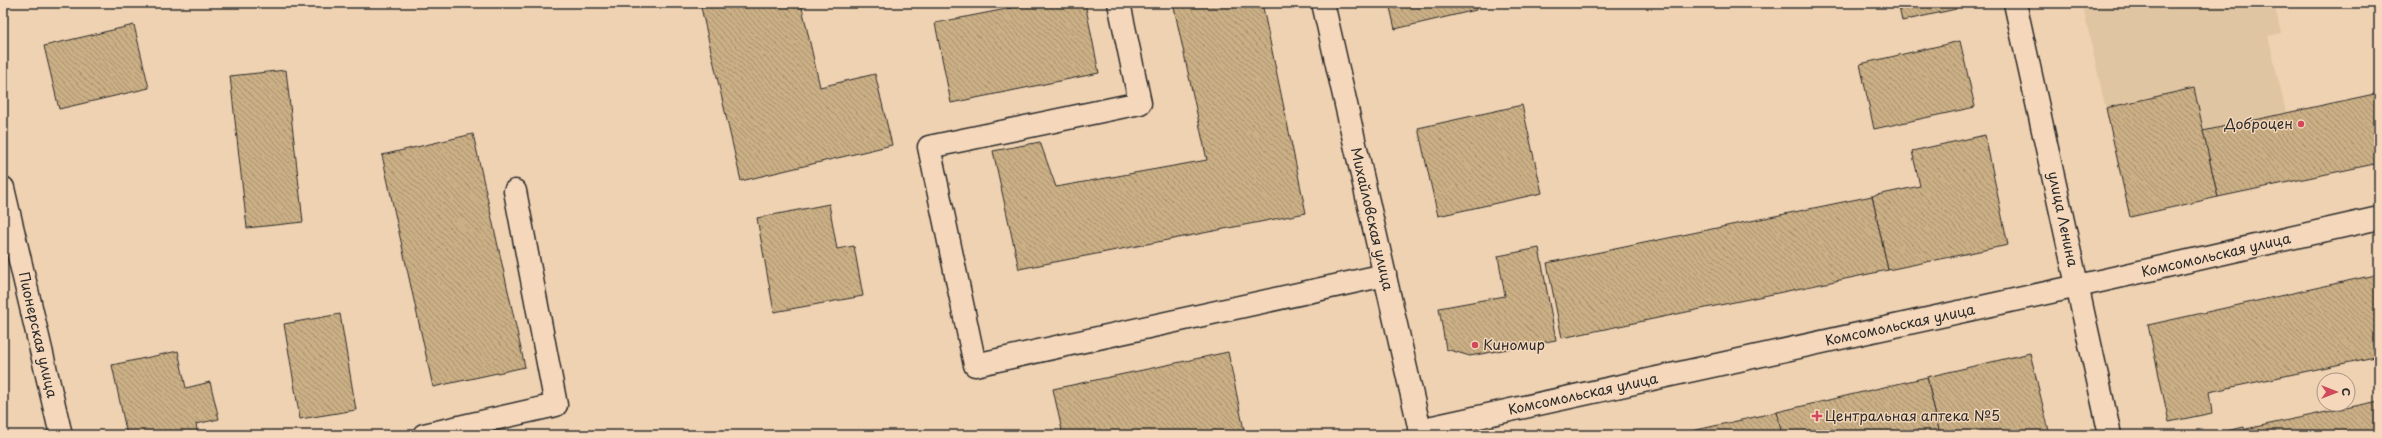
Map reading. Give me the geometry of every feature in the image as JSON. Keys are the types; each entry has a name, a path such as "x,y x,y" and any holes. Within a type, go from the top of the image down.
{"main road":[{"path":"1119,3 1140,103 929,147 975,365 1385,275"},
{"name":"Михайловская улица","path":"1323,3 1420,432"},
{"name":"улица Ленина","path":"2015,3 2110,435"},
{"name":"Пионерская улица","path":"3,188 61,435"},
{"path":"424,435 556,405 515,191"},
{"name":"Комсомольская улица","path":"1420,432 2379,218"}],"shaded area":[{"path":"2082,3 2274,3 2281,33 2268,36 2286,112 2203,131 2130,217"}],"building":[{"path":"700,3 801,3 820,87 875,74 892,145 741,181"},
{"path":"1037,3 1085,3 1099,73 951,103 935,23"},
{"path":"1173,3 1262,3 1306,213 1019,269 993,151 1040,142 1056,187 1207,160"},
{"path":"1389,3 1474,3 1476,10 1395,29"},
{"path":"1898,3 1955,3 1956,9 1902,21"},
{"path":"134,25 149,88 59,109 44,46"},
{"path":"1960,41 1975,107 1874,129 1860,64"},
{"path":"286,70 303,222 247,228 230,76"},
{"path":"2194,88 2218,197 2130,217 2106,108"},
{"path":"2379,93 2379,163 2218,197 2203,131"},
{"path":"1522,105 1542,193 1438,216 1418,128"},
{"path":"473,134 525,367 433,387 382,155"},
{"path":"1985,135 2008,245 1888,270 1872,196 1920,186 1912,151"},
{"path":"1872,196 1888,270 1562,338 1547,263"},
{"path":"829,204 837,249 854,246 863,296 774,312 757,218"},
{"path":"1539,248 1556,340 1470,356 1446,349 1439,308 1505,296 1498,256"},
{"path":"2379,274 2379,356 2209,392 2212,413 2169,422 2148,325"},
{"path":"340,314 356,410 300,419 284,324"},
{"path":"178,351 186,388 210,382 219,419 196,424 198,435 127,435 112,365"},
{"path":"1228,352 1245,435 1063,435 1053,389"},
{"path":"2030,353 2050,435 1940,435 1927,377"},
{"path":"1927,377 1940,435 1782,435 1777,412"},
{"path":"2379,401 2379,435 2247,435 2246,429 2327,412 2356,412 2356,406"},
{"path":"1777,412 1782,435 1674,435"},
{"path":"2244,427 2246,435 2210,435"}],"place":[{"name":"Доброцен","path":"2301,124"},
{"name":"Киномир","path":"1475,345"},
{"name":"Центральная аптека №5","path":"1817,416"}]}
